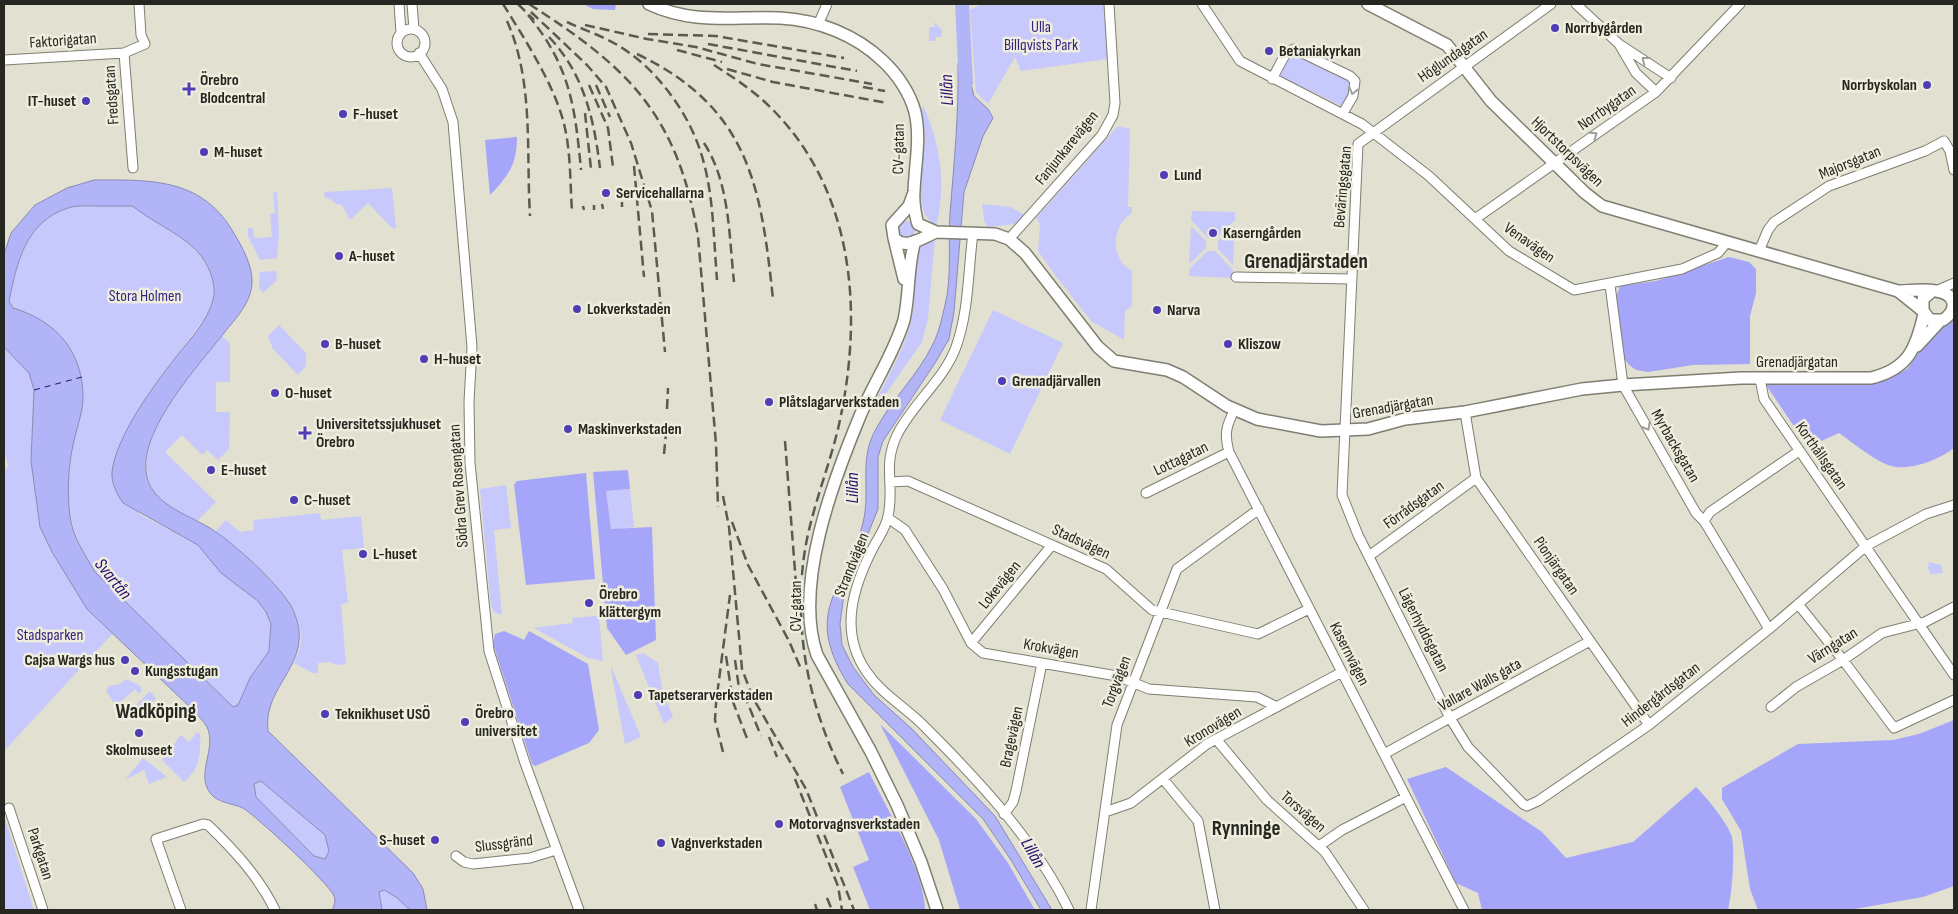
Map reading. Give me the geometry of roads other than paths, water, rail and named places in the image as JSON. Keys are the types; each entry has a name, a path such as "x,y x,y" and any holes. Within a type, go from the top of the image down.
{"street":[{"name":"Fredsgatan","path":"133,168 124,53 144,44 141,35 139,4"},
{"path":"399,4 401,33 397,43 401,52 409,56 419,53 424,46 424,40 420,33 414,29"},
{"path":"412,4 414,29"},
{"name":"CV-gatan","path":"649,4 700,18 782,18 818,25 844,34 868,48 888,66 903,85 915,110 918,139 913,194 917,223"},
{"path":"818,25 827,4"},
{"name":"Fanjunkarevägen","path":"1010,239 1102,135 1113,114 1115,89 1109,4"},
{"name":"Venavägen","path":"1202,4 1240,61 1272,79 1342,113 1372,132 1429,176 1509,251 1574,290 1610,285 1682,269 1707,260 1718,253 1727,242"},
{"name":"Hjortstorpsvägen","path":"1368,4 1447,45 1484,94 1595,202 1602,206 1898,291 1934,291"},
{"name":"Höglundagatan","path":"1372,132 1550,4"},
{"path":"1576,4 1619,44 1671,78"},
{"name":"Norrbygatan","path":"1475,219 1656,92 1740,4"},
{"path":"401,33 414,29"},
{"path":"1619,44 1636,73 1656,92"},
{"path":"1272,79 1286,52 1294,49 1303,52 1350,76 1355,81 1353,96 1342,113"},
{"name":"Faktorigatan","path":"4,60 124,53"},
{"name":"Södra Grev Rosengatan","path":"419,53 442,89 453,122 472,347 469,402 470,463 489,651 556,850 579,910"},
{"name":"Beväringsgatan","path":"1345,431 1358,144 1372,132"},
{"name":"Majorsgatan","path":"1759,251 1768,230 1774,222 1829,186 1925,151 1944,141 1950,151 1954,170"},
{"name":"CV-gatan","path":"900,217 909,206 913,194"},
{"path":"936,232 905,244 894,238 891,228 900,217 909,216 917,223 936,232 995,234 1010,239"},
{"path":"915,240 919,234 917,223"},
{"name":"Strandvägen","path":"968,233 963,320 956,348 943,371 908,417 897,435 888,460 890,482 888,518 854,595 850,627 855,648 864,669 879,688 924,725 992,797 1050,876 1069,910"},
{"name":"CV-gatan","path":"894,238 907,290"},
{"name":"Grenadjärgatan","path":"1010,239 1025,253 1104,353 1114,361 1167,370 1183,377 1235,409 1257,419 1321,431 1368,429 1405,419 1465,412 1582,389 1623,385 1700,380 1870,378 1886,374 1900,365 1914,349 1948,318"},
{"name":"CV-gatan","path":"915,240 909,264 904,318 893,350 860,416 826,512 813,570 809,615 817,655 871,752 897,805 922,862 937,910"},
{"path":"1236,277 1351,279"},
{"path":"1924,313 1923,299 1934,291 1954,283"},
{"path":"1610,285 1623,385"},
{"name":"Hjortstorpsvägen","path":"1898,291 1930,320 1948,318"},
{"path":"1934,291 1945,292 1953,301 1948,318"},
{"name":"Grenadjärgatan","path":"1914,349 1924,313"},
{"name":"Korthållsgatan","path":"1760,379 1764,399 1866,546"},
{"name":"Myrbacksgatan","path":"1623,385 1696,513 1704,521 1769,629"},
{"name":"Kasernvägen","path":"1235,409 1225,426 1225,438 1229,452 1406,797 1460,908"},
{"name":"Pionjärgatan","path":"1465,412 1476,478 1649,725"},
{"name":"Lägerhyddsgatan","path":"1345,431 1342,495 1369,556 1450,718 1468,747 1522,804 1527,806 1538,801"},
{"path":"1704,521 1710,512 1800,451"},
{"name":"Lottagatan","path":"1146,493 1229,452"},
{"name":"Förrådsgatan","path":"1369,556 1476,478"},
{"name":"Stadsvägen","path":"890,482 908,481 1106,569 1152,610 1258,634 1310,609"},
{"name":"Hindergårdsgatan","path":"1538,801 1649,725 1769,629 1866,546 1926,514 1954,505"},
{"name":"Torgvägen","path":"1091,910 1116,725 1177,569 1258,509"},
{"path":"888,518 905,530 943,589 971,643"},
{"name":"Lokevägen","path":"971,643 1052,545"},
{"path":"1866,546 1954,675"},
{"path":"1798,604 1894,728 1954,700"},
{"name":"Värngatan","path":"1771,707 1796,687 1843,660 1882,633 1936,617 1954,607"},
{"name":"Vallare Walls gata","path":"1384,754 1590,642"},
{"name":"Krokvägen","path":"971,643 983,653 1118,676 1148,689 1257,698 1278,707"},
{"name":"Bragevägen","path":"1004,814 1013,802 1016,791 1042,663"},
{"name":"Kronovägen","path":"1105,812 1131,803 1216,739 1342,672"},
{"name":"Torsvägen","path":"1216,739 1267,800 1325,852 1364,910"},
{"path":"1163,779 1198,821 1215,910"},
{"path":"1319,846 1342,830 1406,797"},
{"name":"Parkgatan","path":"9,808 43,910"},
{"path":"182,910 156,839 203,824 214,831 241,859 259,881 275,910"},
{"name":"Slussgränd","path":"456,856 464,862 473,864 530,858 556,850"}],"waterway":[{"name":"Lillån","path":"962,4 966,83"}],"railway":[{"path":"503,4 537,60 552,90 563,120 568,142 572,212"},
{"path":"518,4 534,20"},
{"path":"529,4 595,50 621,73 643,98 662,126 677,157 689,194 698,236 716,444 718,507"},
{"path":"531,12 587,65 606,87 631,143 652,211 665,352"},
{"path":"528,15 542,34 562,70 573,106 581,170"},
{"path":"507,21 516,44 525,92 530,216"},
{"path":"567,22 607,39 632,54 659,80 681,109 702,155 707,178 711,202 717,280"},
{"path":"585,25 647,39 696,47 758,64 872,84"},
{"path":"648,34 716,36 844,58"},
{"path":"549,37 561,51 579,82 590,115 600,168"},
{"path":"708,44 857,71"},
{"path":"677,50 722,62"},
{"path":"637,54 675,75 704,99 727,126 743,155 754,186 763,221 773,299"},
{"path":"714,65 768,105 802,146 823,182 838,221 847,262 851,303 846,388 834,446 813,513 805,547 801,592 803,646 808,672 822,724 843,774"},
{"path":"727,69 773,82 887,103"},
{"path":"589,85 608,128 613,167"},
{"path":"596,85 610,117"},
{"path":"863,87 885,91"},
{"path":"585,113 591,169"},
{"path":"704,143 713,159 724,193 734,282"},
{"path":"634,166 644,277"},
{"path":"622,202 622,207"},
{"path":"602,204 603,209"},
{"path":"594,205 594,210"},
{"path":"583,206 584,210"},
{"path":"667,409 668,388"},
{"path":"664,454 666,433"},
{"path":"785,441 796,584"},
{"path":"723,496 729,527 742,669 753,698 806,789 854,910"},
{"path":"732,522 748,565 789,641 801,669"},
{"path":"723,752 715,720 730,595"},
{"path":"726,656 733,702 748,741"},
{"path":"735,660 741,702"},
{"path":"744,694 761,736"},
{"path":"769,737 777,757"},
{"path":"795,779 838,886 842,910"},
{"path":"827,898 832,910"},
{"path":"815,904 817,910"}],"place":[{"name":"Norrbygården","path":"1555,28"},
{"name":"Betaniakyrkan","path":"1269,51"},
{"name":"Norrbyskolan","path":"1927,85"},
{"name":"Örebro Blodcentral","path":"189,89"},
{"name":"IT-huset","path":"86,101"},
{"name":"F-huset","path":"343,114"},
{"name":"M-huset","path":"204,152"},
{"name":"Lund","path":"1164,175"},
{"name":"Servicehallarna","path":"606,193"},
{"name":"Kaserngården","path":"1213,233"},
{"name":"A-huset","path":"339,256"},
{"name":"Lokverkstaden","path":"577,309"},
{"name":"Narva","path":"1157,310"},
{"name":"B-huset","path":"325,344"},
{"name":"Kliszow","path":"1228,344"},
{"name":"H-huset","path":"424,359"},
{"name":"Grenadjärvallen","path":"1002,381"},
{"name":"O-huset","path":"275,393"},
{"name":"Plåtslagarverkstaden","path":"769,402"},
{"name":"Maskinverkstaden","path":"568,429"},
{"name":"Universitetssjukhuset Örebro","path":"305,433"},
{"name":"E-huset","path":"211,470"},
{"name":"C-huset","path":"294,500"},
{"name":"L-huset","path":"363,554"},
{"name":"Örebro klättergym","path":"589,603"},
{"name":"Cajsa Wargs hus","path":"125,660"},
{"name":"Kungsstugan","path":"135,671"},
{"name":"Tapetserarverkstaden","path":"638,695"},
{"name":"Teknikhuset USÖ","path":"325,714"},
{"name":"Örebro universitet","path":"465,722"},
{"name":"Skolmuseet","path":"139,733"},
{"name":"Motorvagnsverkstaden","path":"779,824"},
{"name":"S-huset","path":"435,840"},
{"name":"Vagnverkstaden","path":"661,843"}],"district":[{"name":"Grenadjärstaden","path":"1306,261"},
{"name":"Wadköping","path":"156,711"},
{"name":"Rynninge","path":"1246,828"}],"park label":[{"name":"Ulla Billqvists Park","path":"1041,36"},
{"name":"Stora Holmen","path":"145,296"},
{"name":"Stadsparken","path":"50,635"}],"water label":[{"name":"Svartån","path":"113,579"}]}
